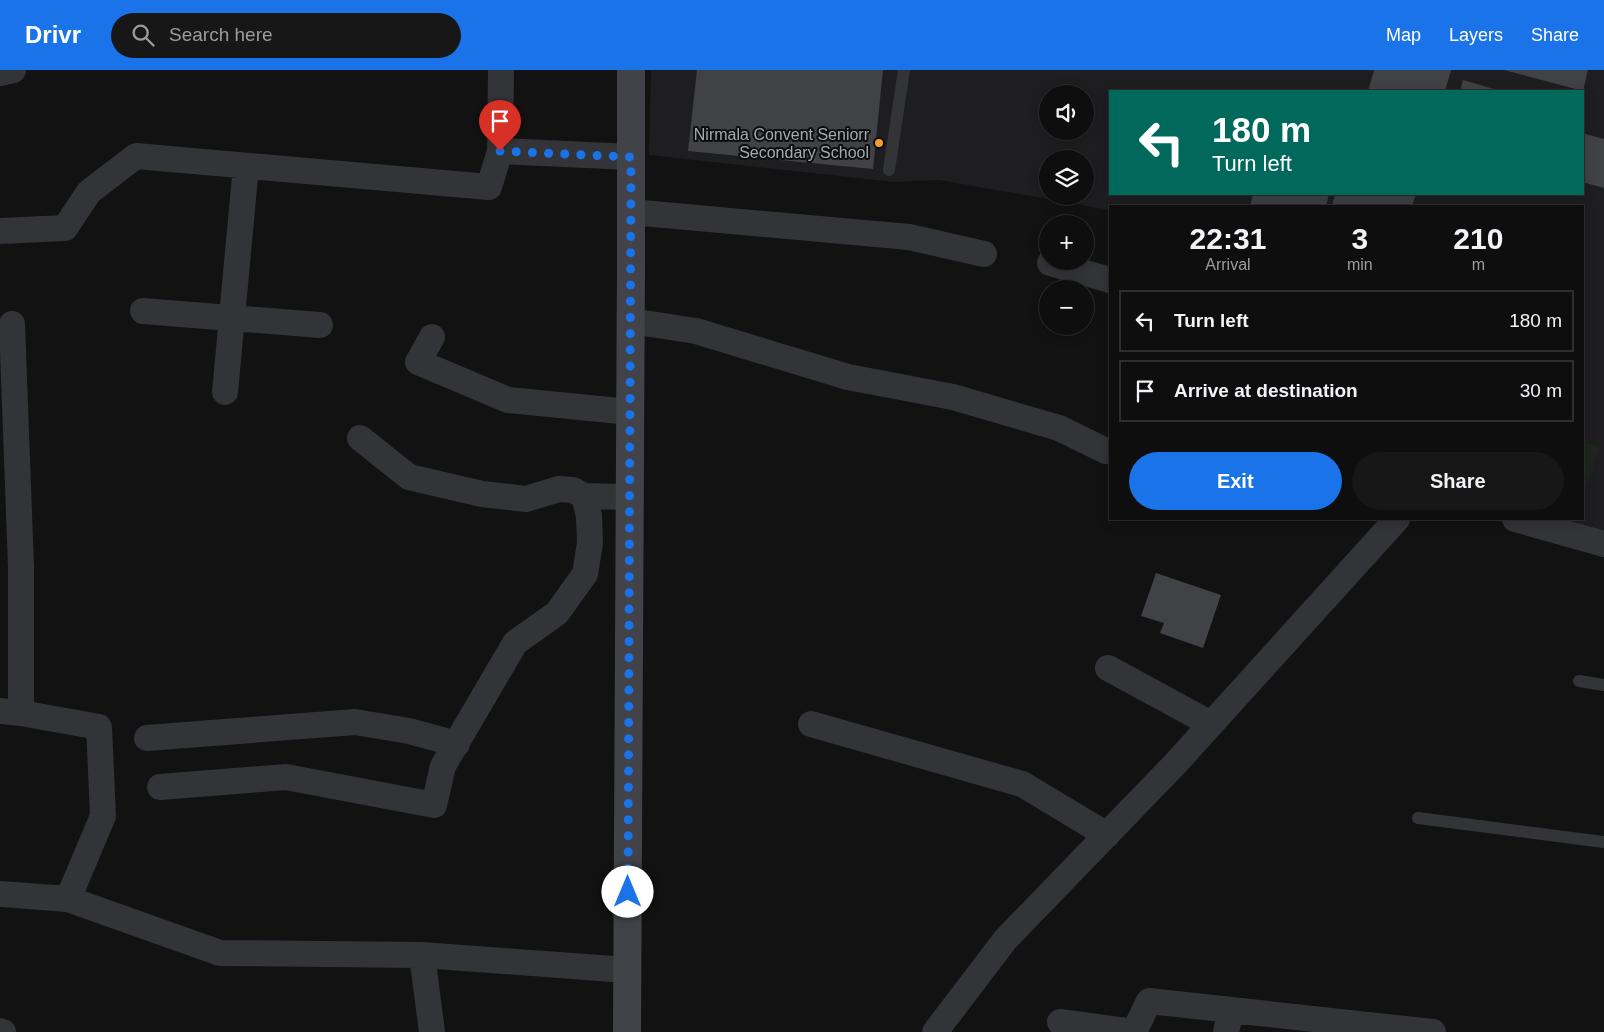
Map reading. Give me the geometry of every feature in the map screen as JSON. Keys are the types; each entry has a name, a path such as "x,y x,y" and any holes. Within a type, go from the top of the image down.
{"main road":[{"path":"627,1032 631,70"}],"street":[{"path":"0,73 14,70"},
{"path":"0,232 65,228 88,192 136,156 489,187 500,151 501,70"},
{"path":"500,151 631,157"},
{"path":"225,392 246,166"},
{"path":"631,212 910,237 984,254"},
{"path":"1075,270 1109,280"},
{"path":"143,311 320,325"},
{"path":"631,321 696,331 848,377 953,397 1058,428 1106,451"},
{"path":"12,324 21,567 10,712 100,727 103,816 68,899"},
{"path":"432,337 418,362 508,400 630,412"},
{"path":"360,438 409,477 482,494 526,499 559,490 573,490 584,496 629,497"},
{"path":"160,786 286,777 434,805 443,766 515,643 557,613 585,574 590,543 589,516 584,496"},
{"path":"935,1032 1005,940 1211,724 1396,520"},
{"path":"1519,520 1604,544"},
{"path":"1108,668 1211,724"},
{"path":"147,738 355,722 408,731 457,744"},
{"path":"811,724 1022,784 1107,835"},
{"path":"0,894 68,899 220,953 422,955 627,970"},
{"path":"422,955 432,1032"},
{"path":"1060,1022 1134,1032 1149,1001 1229,1021 1433,1032"}],"lane":[{"path":"889,170 904,70"},
{"path":"1579,681 1604,685"},
{"path":"1418,818 1604,842"}],"shaded area":[{"name":"Nirmala Convent Seniorr Secondary School","path":"651,70 1604,70 1604,537 1544,520 1584,520 1584,205 1109,205 1109,210 1082,205 1094,205 1094,150 1039,150 1039,198 939,180 894,182 649,155"},
{"path":"1584,443 1599,447 1584,494"}],"building":[{"path":"697,70 883,70 873,169 688,151"},
{"path":"1374,70 1451,70 1445,90 1368,90"},
{"path":"1504,70 1588,70 1583,90"},
{"path":"1463,80 1498,90 1460,90"},
{"path":"1584,134 1604,139 1604,188 1584,183"},
{"path":"1253,195 1329,195 1326,205 1250,205"},
{"path":"1335,195 1416,195 1412,205 1332,205"},
{"path":"1156,573 1221,595 1203,648 1160,633 1164,623 1141,616"}],"place":[{"name":"Nirmala Convent Seniorr Secondary School","path":"879,143"}],"route":[{"path":"500,151 631,157 628,892"}]}
